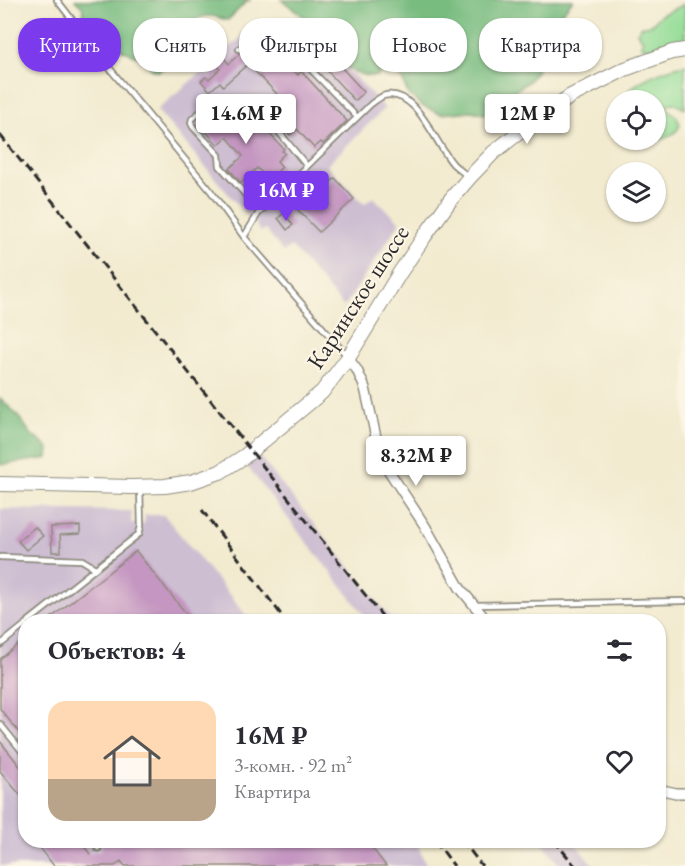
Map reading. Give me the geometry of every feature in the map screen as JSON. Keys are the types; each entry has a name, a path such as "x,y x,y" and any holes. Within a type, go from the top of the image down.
{"street":[{"name":"Каринское шоссе","path":"0,484 165,486 191,482 220,472 245,456 322,392 348,358 399,274 451,199 511,137 571,96 625,69 672,52 685,50"},
{"path":"348,358 357,370 365,388 378,446 385,465 460,588 482,614"},
{"path":"666,791 685,793"}],"lane":[{"path":"57,0 111,70 210,190 244,237 348,358"},
{"path":"313,72 357,117"},
{"path":"244,237 260,211 357,117 381,97 393,95 404,98 414,106 453,163 469,178"},
{"path":"260,211 220,166 219,155 193,128 192,119 216,99 228,97 255,103 307,166"},
{"path":"300,172 317,188"},
{"path":"38,614 139,534 141,526 140,487"},
{"path":"0,557 82,560 95,568"},
{"path":"475,605 685,601"},
{"path":"0,645 18,630"},
{"path":"0,724 18,746"}],"shaded area":[{"path":"239,40 239,72 351,72 385,108 327,165 364,204 373,197 400,222 344,307 291,246 283,252 265,229 261,232 251,216 247,216 157,110 201,72 227,72 227,50"},
{"path":"258,455 387,614 363,614 246,465"},
{"path":"0,509 132,511 131,523 144,524 145,515 164,515 245,614 18,614 18,848 419,848 426,866 0,866"},
{"path":"546,848 579,848 594,866 561,866"}],"green space":[{"path":"75,0 251,0 247,1 228,20 212,16 133,18 133,55 121,49 121,18 84,18 83,8"},
{"path":"282,0 573,0 558,18 479,18 479,72 536,72 528,82 514,91 508,101 499,103 493,111 484,114 472,111 441,114 422,106 408,94 403,81 395,72 467,72 467,18 370,18 370,72 380,72 378,76 355,72 358,72 358,18 306,18"},
{"path":"685,4 685,41 659,47 643,47 641,44 643,40 637,33 640,27 650,25 661,15"},
{"path":"685,65 685,109 674,103 667,104 680,125 676,132 666,137 666,90 629,90 641,81 671,68"},
{"path":"0,398 18,416 31,434 49,448 48,458 0,465"}],"building":[{"path":"239,54 239,72 223,86 220,82 210,91 201,81 206,77 209,79 217,72 227,72 227,62 229,64"},
{"path":"256,72 295,72 298,75 302,72 347,121 323,144 321,142 314,148 297,129 290,135 285,129 292,124 270,100 277,94"},
{"path":"328,72 346,72 364,92 355,101"},
{"path":"221,106 241,129 253,117 284,149 282,151 285,153 277,161 282,167 269,180 257,168 241,183 229,169 243,156 227,137 218,145 200,125"},
{"path":"335,178 354,199 319,232 293,205 298,200 295,197 306,187 315,197"},
{"path":"284,213 293,225 287,230 278,218"},
{"path":"80,526 80,534 60,535 61,552 52,552 51,527"},
{"path":"35,527 43,536 26,550 18,541"},
{"path":"136,551 186,614 56,614"},
{"path":"18,644 18,731 0,709 0,659"},
{"path":"0,741 18,764 18,792 0,771"},
{"path":"40,848 85,848 90,854 94,851 101,851 102,848 372,848 386,866 125,866 121,861 115,866 54,866"}],"railway":[{"path":"0,135 380,614"},
{"path":"202,510 281,614"},
{"path":"441,848 454,866"},
{"path":"468,848 482,866"},
{"path":"560,848 575,866"}]}
